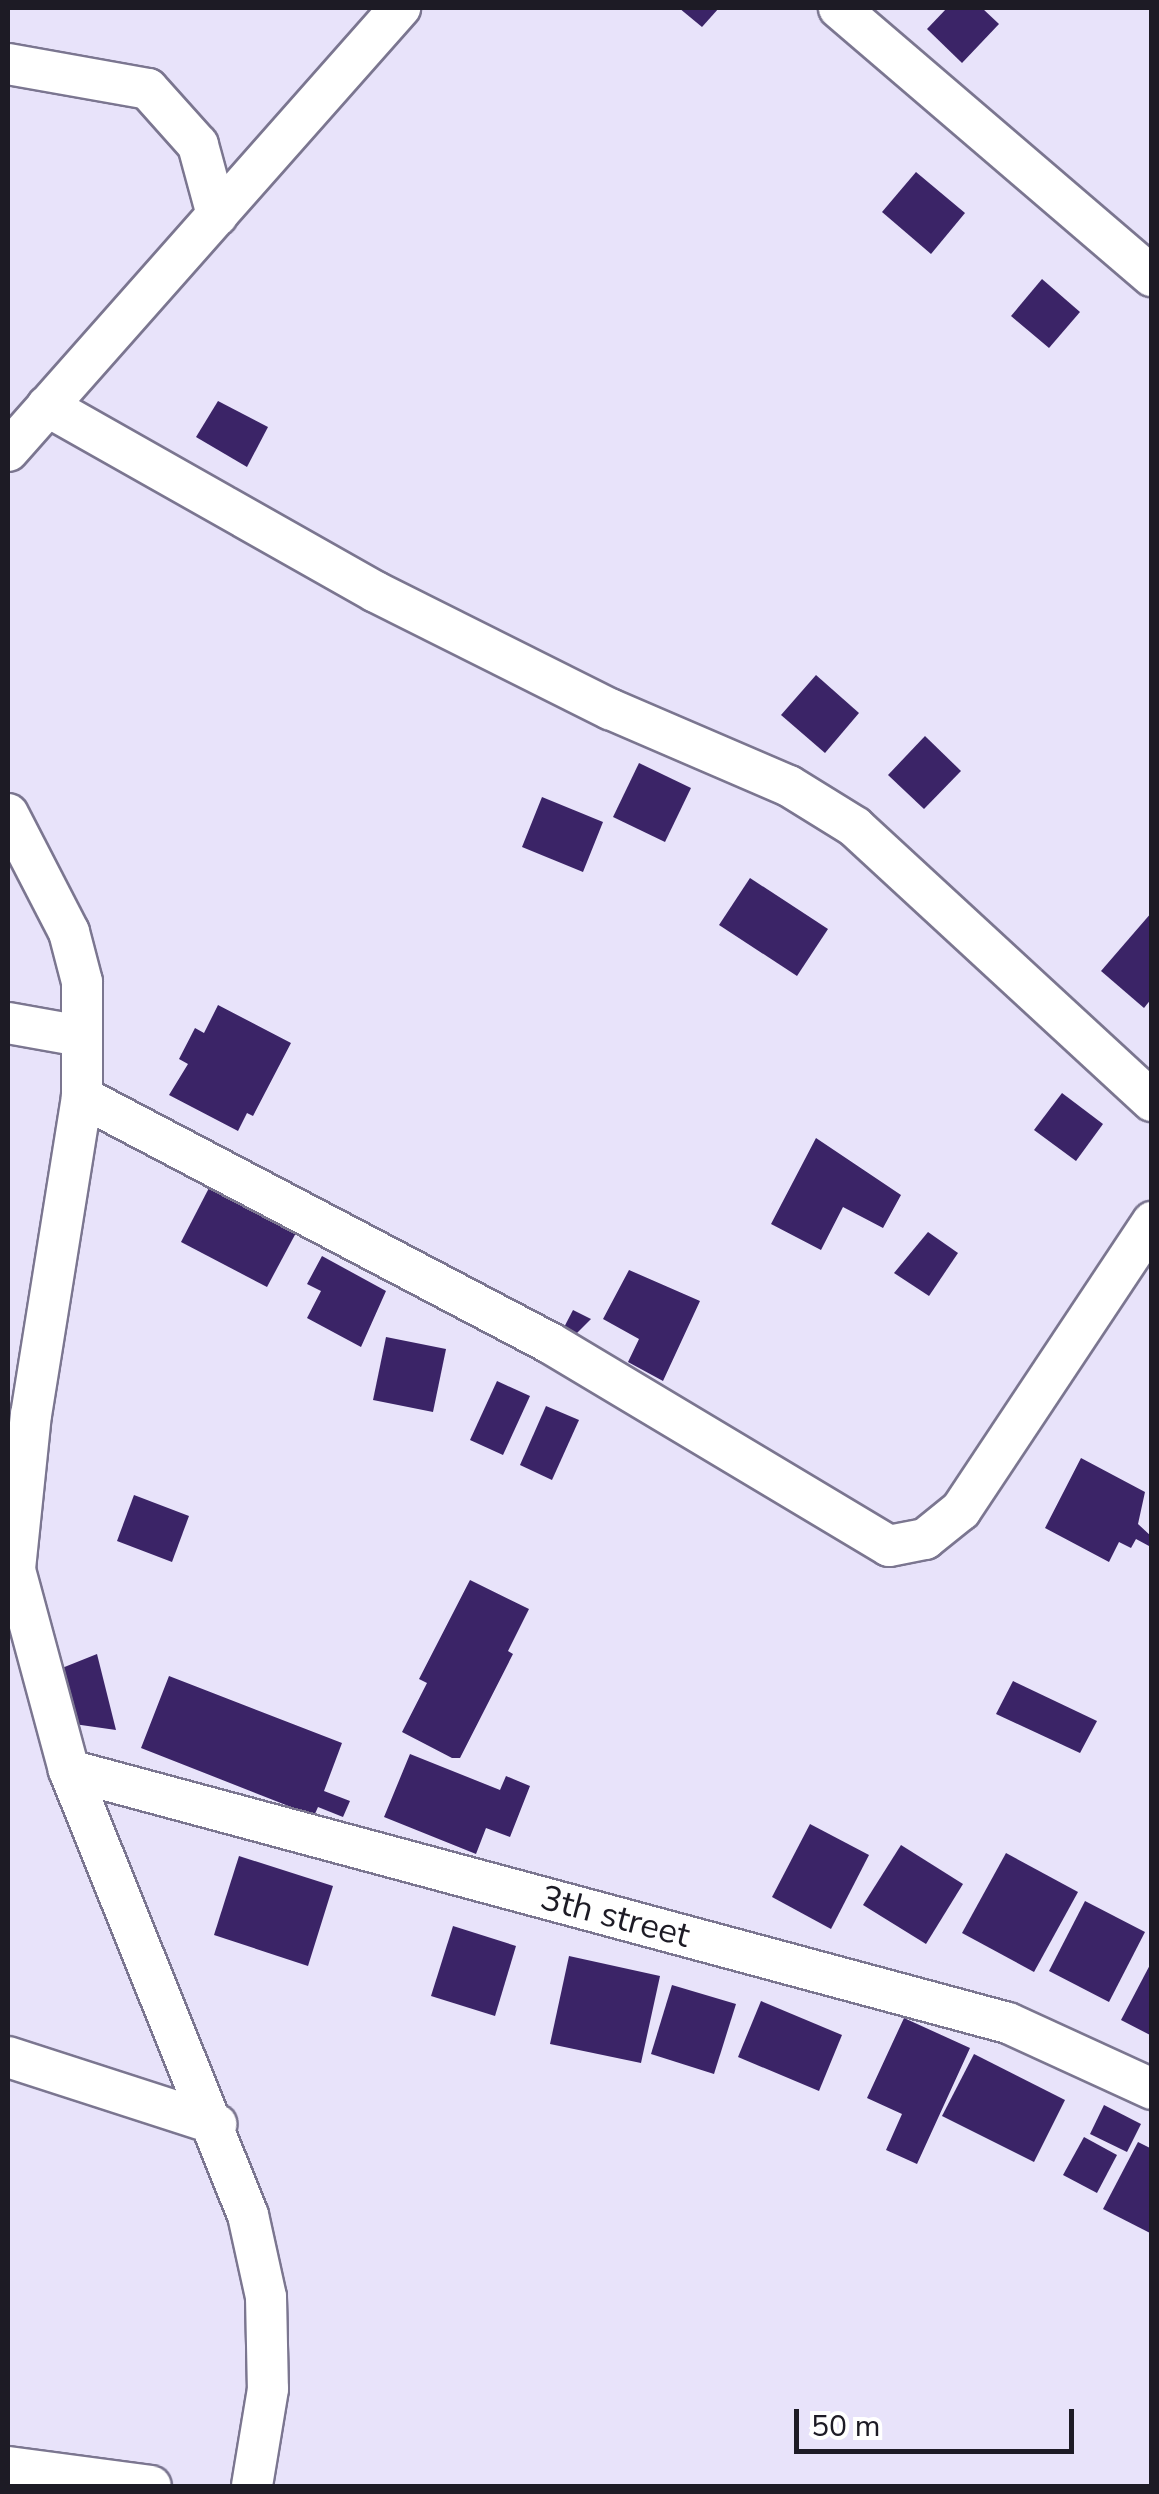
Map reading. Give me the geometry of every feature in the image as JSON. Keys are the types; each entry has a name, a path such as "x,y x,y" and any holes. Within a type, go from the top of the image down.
{"street":[{"path":"8,452 400,8"},
{"path":"839,8 1152,276"},
{"path":"8,64 148,88 198,145 217,215"},
{"path":"46,406 376,592 610,709 789,786 855,826 1152,1101"},
{"path":"8,814 69,932 82,982 82,1097 30,1414 12,1570 70,1770 216,2124 248,2215 266,2297 268,2389 252,2486"},
{"path":"8,1023 81,1036"},
{"path":"82,1097 550,1342 889,1546 925,1540 961,1510 1152,1222"},
{"name":"3th street","path":"70,1770 1008,2023 1152,2089"},
{"path":"8,2056 216,2124"},
{"path":"8,2467 151,2486"}],"building":[{"path":"679,8 719,8 702,27"},
{"path":"947,8 982,8 999,24 962,63 927,29"},
{"path":"916,172 965,213 931,254 882,212"},
{"path":"1042,279 1080,312 1049,348 1011,316"},
{"path":"218,401 268,427 247,467 196,437"},
{"path":"816,675 859,713 825,753 781,715"},
{"path":"925,736 961,771 924,809 888,775"},
{"path":"639,763 691,788 665,842 613,817"},
{"path":"542,797 603,822 583,872 522,847"},
{"path":"750,878 828,929 797,976 719,925"},
{"path":"1152,912 1152,998 1144,1008 1101,971"},
{"path":"218,1005 291,1043 253,1116 247,1113 238,1131 169,1095 188,1064 179,1059 195,1028 204,1033"},
{"path":"1062,1093 1103,1124 1076,1161 1034,1130"},
{"path":"816,1138 901,1195 883,1228 843,1207 821,1250 771,1224"},
{"path":"210,1186 297,1231 267,1287 181,1242"},
{"path":"928,1232 958,1253 929,1296 894,1273"},
{"path":"322,1256 386,1291 361,1347 307,1318 321,1291 307,1284"},
{"path":"629,1270 700,1301 663,1381 628,1362 639,1339 603,1319"},
{"path":"573,1310 591,1319 568,1342 559,1337"},
{"path":"386,1337 446,1349 433,1412 373,1400"},
{"path":"497,1381 530,1396 503,1455 470,1440"},
{"path":"546,1406 579,1420 552,1480 520,1465"},
{"path":"1081,1458 1145,1492 1138,1524 1152,1537 1149,1546 1136,1539 1131,1548 1119,1542 1109,1562 1045,1528"},
{"path":"134,1495 189,1516 172,1562 117,1541"},
{"path":"470,1580 529,1609 508,1651 513,1654 460,1758 452,1758 402,1732 427,1683 419,1679"},
{"path":"97,1654 116,1730 74,1724 57,1670"},
{"path":"169,1676 342,1743 324,1791 350,1801 343,1817 318,1807 314,1816 141,1748"},
{"path":"1013,1681 1097,1721 1080,1753 996,1714"},
{"path":"410,1754 500,1790 506,1776 530,1786 510,1837 486,1828 476,1854 384,1817"},
{"path":"810,1824 869,1855 831,1929 772,1897"},
{"path":"901,1845 963,1884 926,1944 863,1905"},
{"path":"1006,1853 1078,1892 1034,1972 962,1933"},
{"path":"239,1856 333,1886 308,1966 214,1935"},
{"path":"1085,1901 1145,1932 1109,2002 1049,1971"},
{"path":"453,1926 516,1946 495,2016 431,1996"},
{"path":"569,1956 660,1976 641,2063 550,2044"},
{"path":"1152,1961 1152,2036 1121,2020"},
{"path":"672,1985 736,2004 714,2074 651,2054"},
{"path":"761,2001 842,2035 819,2091 738,2057"},
{"path":"904,2018 970,2048 917,2164 886,2150 902,2114 867,2098"},
{"path":"974,2054 1065,2100 1034,2162 942,2116"},
{"path":"1104,2105 1141,2124 1127,2152 1090,2134"},
{"path":"1084,2137 1117,2155 1097,2193 1063,2175"},
{"path":"1138,2142 1152,2149 1152,2234 1103,2209"}]}
